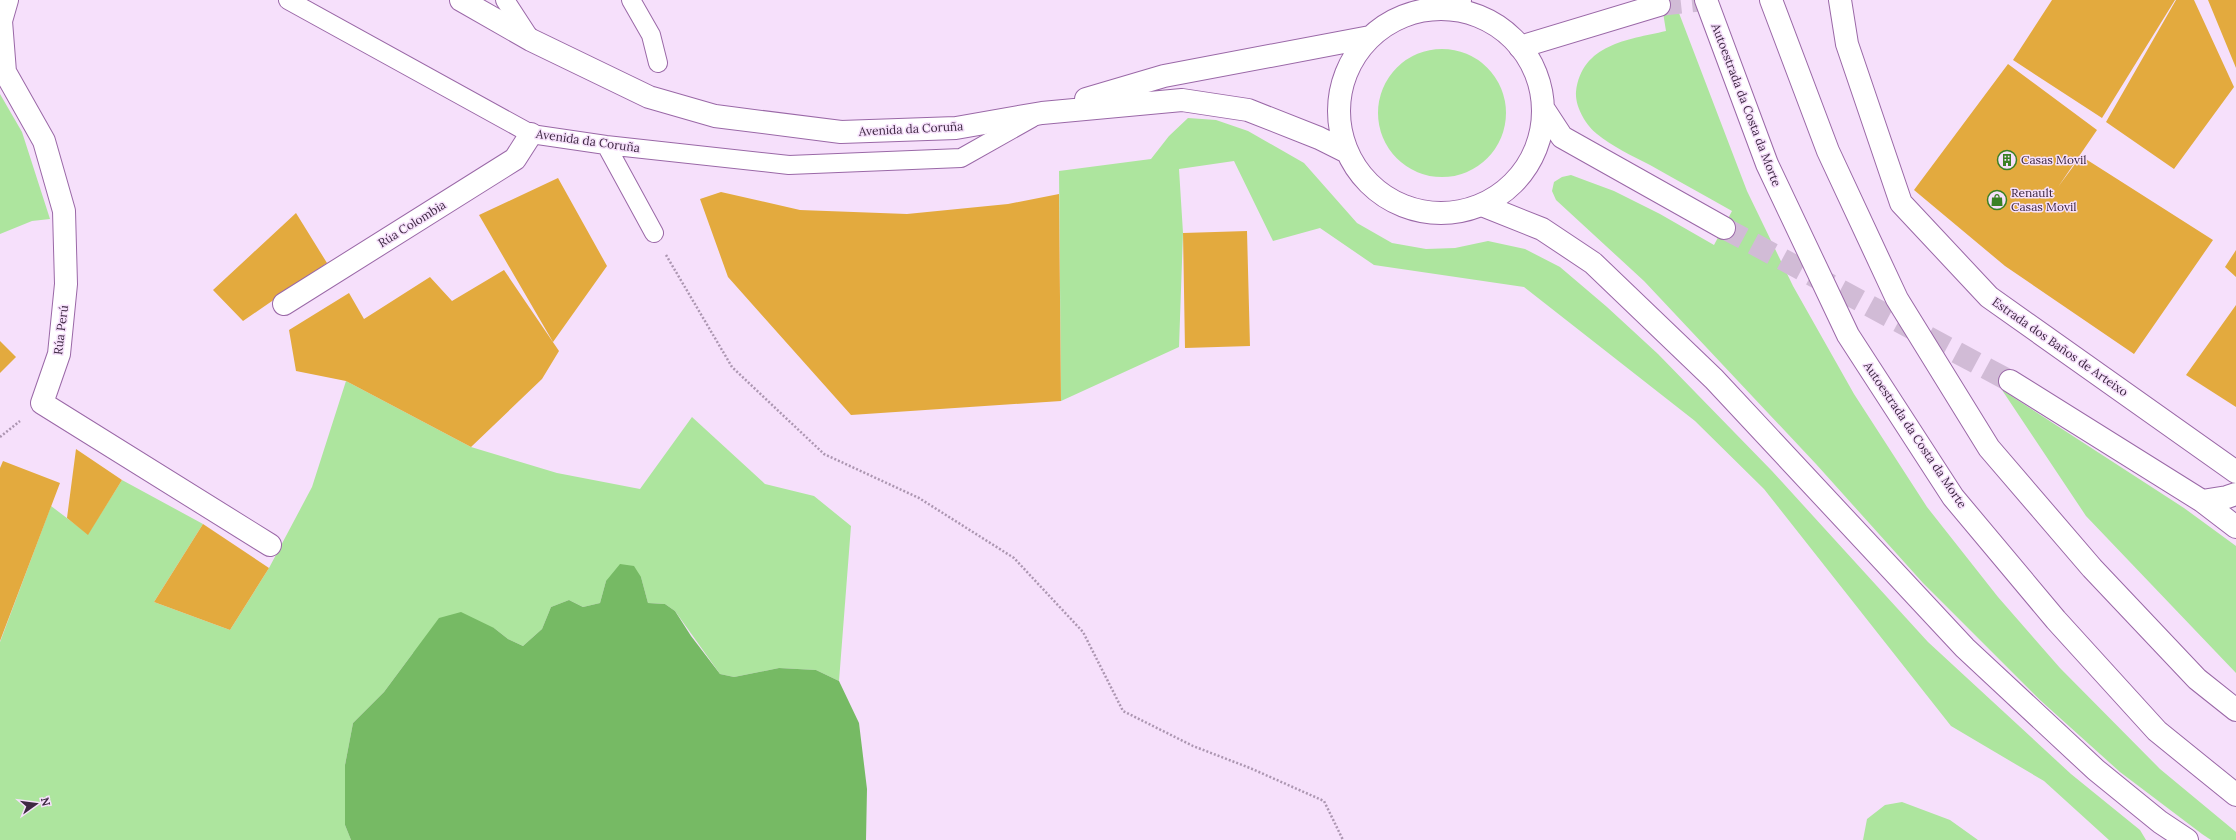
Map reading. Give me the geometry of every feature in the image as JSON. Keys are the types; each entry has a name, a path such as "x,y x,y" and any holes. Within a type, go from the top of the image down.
{"main road":[{"name":"Rúa Perú","path":"7,0 1,21 5,72 44,141 64,212 66,284 59,354 42,403 270,545"},
{"name":"Avenida da Coruña","path":"462,0 531,40 649,97 715,116 841,132 956,128 1042,113"},
{"name":"Autoestrada da Costa da Morte","path":"1706,0 1767,164 1848,335 1954,497 2056,620 2157,731 2236,795"},
{"path":"1771,0 1828,151 1898,299 1989,448 2098,573 2197,678 2236,710"},
{"name":"Estrada dos Baños de Arteixo","path":"1840,0 1847,44 1901,203 1989,297 2236,472"},
{"path":"1455,4 1501,28 1520,47 1536,76 1543,108 1539,138 1527,166 1508,189 1482,205 1451,213 1419,211 1389,200 1364,179 1347,152 1339,122 1340,91 1351,61 1370,37 1394,20 1422,10 1455,4"},
{"path":"1520,47 1659,5"},
{"path":"1042,113 1164,76 1370,37"},
{"path":"1042,113 1182,100 1248,110 1319,138 1347,152"},
{"path":"1543,108 1562,137 1724,228"},
{"name":"Rúa Colombia","path":"284,304 515,159 531,134"},
{"path":"1482,205 1542,229 1593,262 1714,379 1965,648 2096,770 2160,822 2187,840"},
{"path":"2010,380 2202,501 2236,526"},
{"path":"2202,501 2236,494"}],"lane":[{"name":"Avenida da Coruña","path":"288,0 531,134 606,145 789,165 921,160 962,158 1042,113"},
{"path":"505,0 531,40"},
{"path":"631,0 651,35 658,63"},
{"path":"606,145 654,233"}],"path":[{"path":"654,233 732,367 824,454 919,498 1014,558 1083,632 1123,711 1193,746 1250,768 1324,801 1343,840"}],"green space":[{"path":"1661,0 1674,0 1747,191 1793,286 1854,394 1927,507 1998,597 2060,668 2160,769 2236,832 2236,840 2211,840 2202,834 2120,772 2040,700 1923,583 1816,464 1644,281 1556,200 1552,191 1554,182 1562,177 1571,175 1614,191 1660,214 1714,245 1732,211 1622,151 1597,134 1589,126 1579,110 1576,92 1580,76 1587,63 1597,54 1609,47 1636,38 1666,31"},
{"path":"1436,49 1448,49 1467,54 1483,63 1492,72 1501,88 1505,101 1505,125 1501,138 1492,154 1483,163 1461,174 1448,177 1436,177 1417,172 1401,163 1392,154 1381,132 1378,119 1378,107 1383,88 1392,72 1401,63 1423,52"},
{"path":"0,94 22,132 50,219 32,221 0,234"},
{"path":"1188,118 1216,120 1248,131 1304,163 1357,223 1392,243 1426,249 1455,248 1488,241 1525,249 1560,267 1607,307 1658,354 1772,471 1928,642 2071,774 2140,830 2146,840 2109,840 2044,781 1951,726 1764,489 1695,421 1524,287 1374,265 1320,228 1273,241 1234,161 1179,169 1183,233 1179,347 1061,401 1059,171 1151,159 1169,136"},
{"path":"346,381 471,447 557,473 640,489 692,417 765,484 814,496 851,526 839,681 816,670 779,668 734,677 720,674 675,611 665,604 648,603 641,577 606,581 600,603 583,607 569,600 551,607 542,629 523,646 508,639 494,628 413,653 384,692 353,723 345,765 345,825 351,840 0,840 0,642 51,506 88,534 122,480 203,524 154,602 230,630 269,568 312,487"},
{"path":"2002,390 2184,508 2236,546 2236,673 2086,516"},
{"path":"620,564 634,566 641,577 648,603 665,604 675,611 691,636 720,674 734,677 779,668 816,670 839,681 859,723 867,789 866,840 351,840 345,825 345,765 353,723 384,692 439,618 461,612 494,628 508,639 523,646 542,629 551,607 569,600 583,607 600,603 606,581"},
{"path":"1902,802 1950,820 1978,840 1863,840 1867,819 1885,805"}],"building":[{"path":"2052,0 2175,0 2102,118 2013,60"},
{"path":"2176,0 2194,0 2234,87 2174,169 2106,122"},
{"path":"2208,0 2236,0 2236,68"},
{"path":"2008,64 2097,130 2058,187 2081,156 2213,240 2134,354 2005,266 1914,190"},
{"path":"558,178 607,266 553,342 479,215"},
{"path":"721,192 800,210 907,214 1008,204 1059,194 1061,401 851,415 728,277 700,199"},
{"path":"296,213 327,263 243,321 213,290"},
{"path":"1247,231 1250,346 1185,348 1183,233"},
{"path":"2236,250 2236,277 2225,267"},
{"path":"504,270 559,351 542,379 471,447 346,381 296,371 289,330 349,293 364,319 430,277 452,301"},
{"path":"2236,305 2236,407 2186,375"},
{"path":"0,341 16,357 0,373"},
{"path":"76,449 122,480 88,535 67,518"},
{"path":"3,461 60,483 0,641 0,468"},
{"path":"203,524 269,568 230,630 154,602"}],"tunnel":[{"path":"1659,5 1705,0"},
{"path":"1724,228 2010,381"}],"place":[{"name":"Casas Movil","path":"2007,160"},
{"name":"Renault Casas Movil","path":"1997,200"}]}
